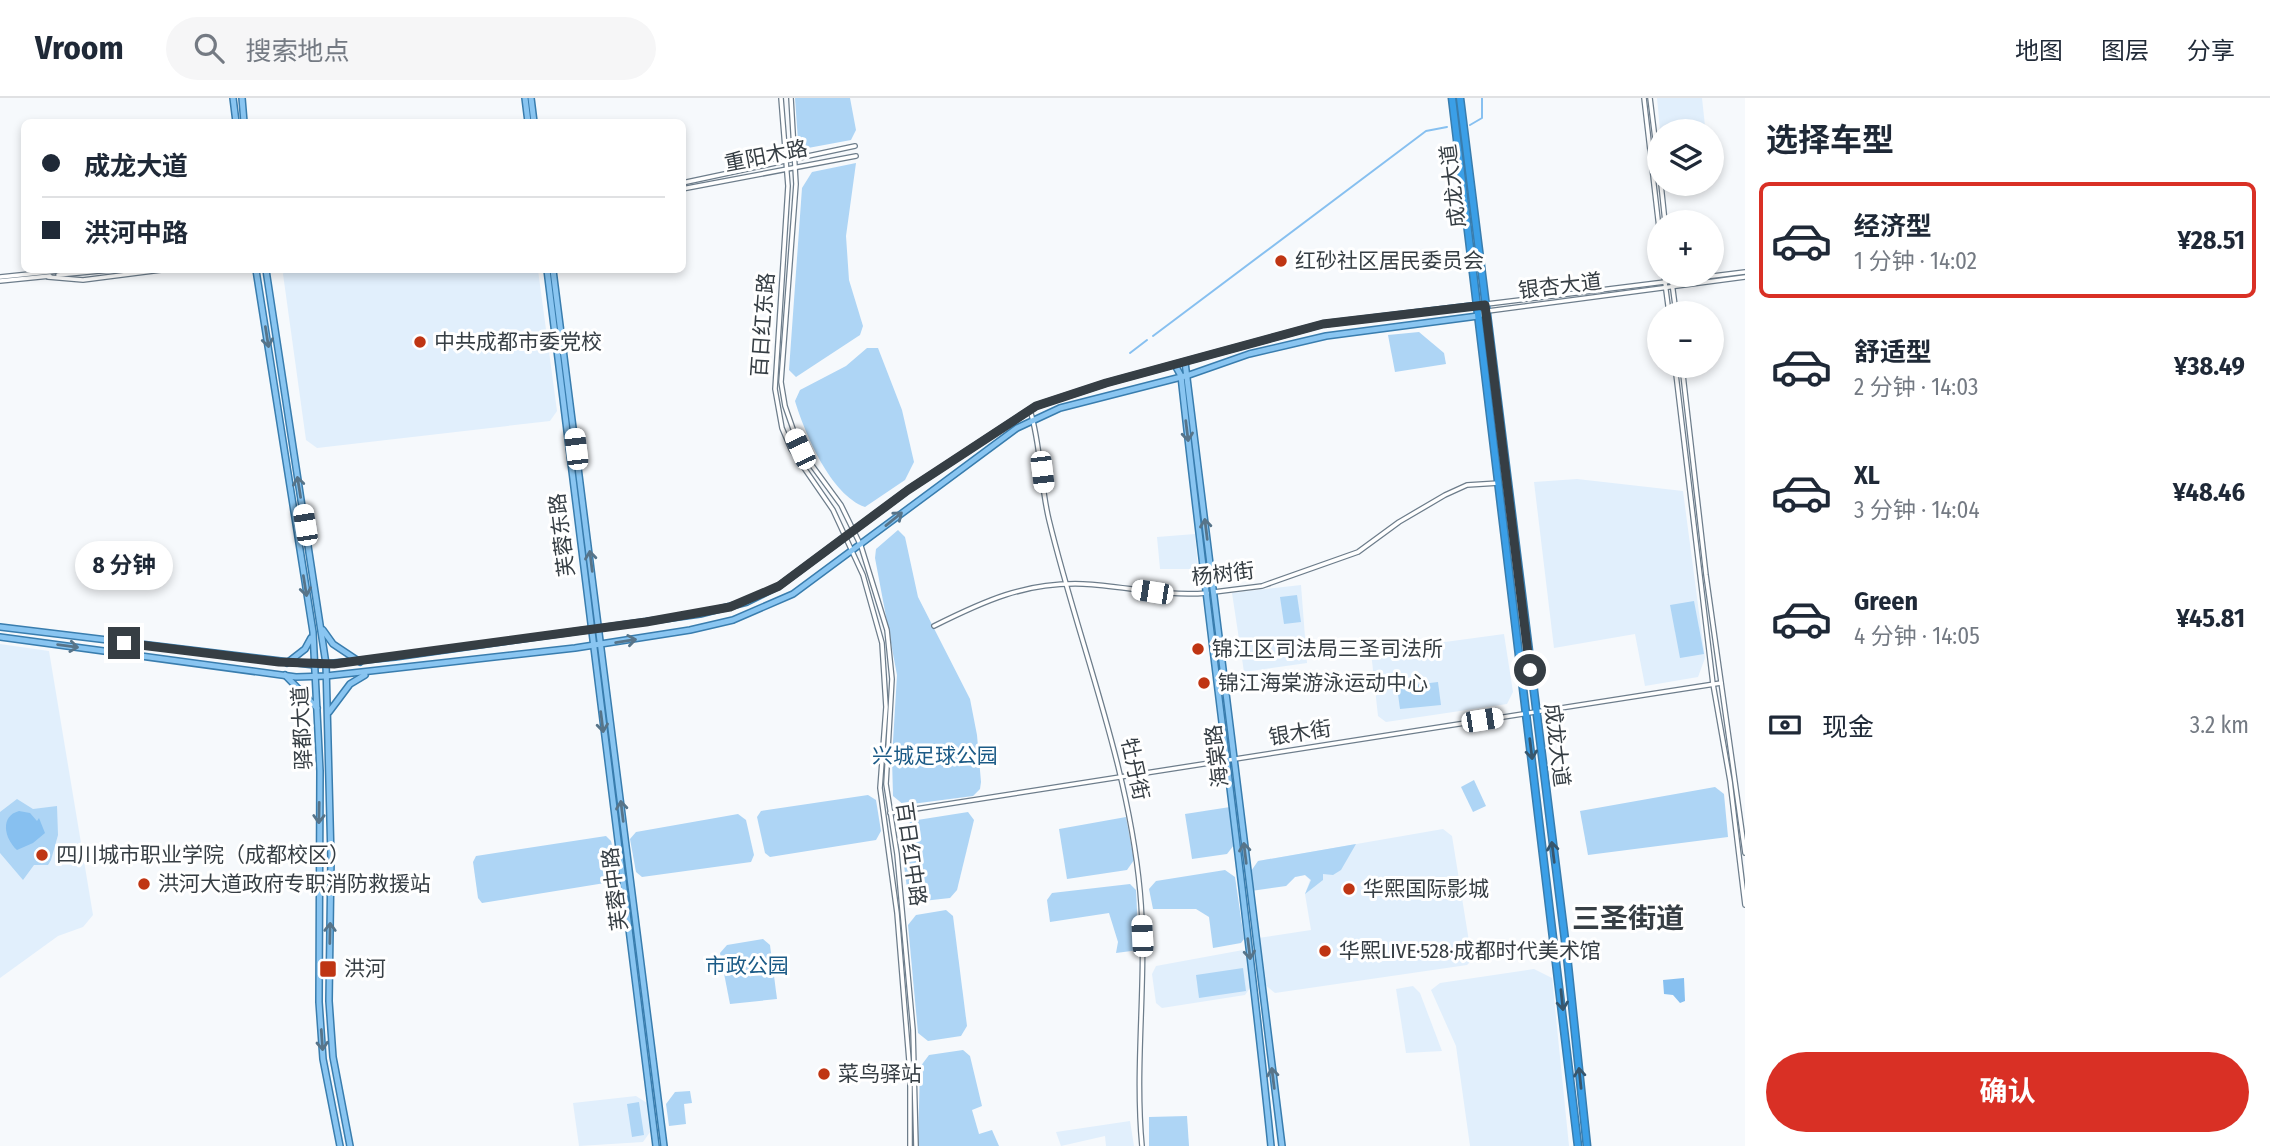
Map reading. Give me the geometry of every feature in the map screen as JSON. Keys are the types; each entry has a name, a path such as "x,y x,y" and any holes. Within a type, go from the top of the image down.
{"highway":[{"name":"成龙大道","path":"1452,98 1577,1146"},
{"name":"成龙大道","path":"1460,98 1567,956 1587,1146"}],"main road":[{"path":"233,98 236,119"},
{"path":"242,98 244,119"},
{"path":"525,98 528,119"},
{"path":"531,98 534,119"},
{"name":"驿都大道","path":"256,273 313,632 320,771 319,1002 323,1059 340,1146"},
{"name":"驿都大道","path":"266,273 326,664 331,859 328,1001 333,1057 350,1146"},
{"name":"芙蓉东路","path":"547,273 590,630"},
{"name":"芙蓉东路","path":"553,273 599,629"},
{"name":"银杏大道","path":"0,627 314,665 360,662 700,614 747,602 779,586 854,529 1030,409 1065,395 1323,324 1476,306 1485,308 1478,316 1326,336 1249,354 1189,375 1111,392 1060,408 1033,420 793,594 752,613 712,626 601,645 506,654 366,674 315,677 0,637"},
{"name":"海棠路","path":"1185,362 1189,375 1282,1146"},
{"name":"海棠路","path":"1175,365 1181,376 1225,760 1260,1023 1271,1146"},
{"path":"320,626 333,644 360,662"},
{"name":"芙蓉中路","path":"599,629 664,1146"},
{"name":"芙蓉中路","path":"590,630 656,1146"},
{"path":"286,663 308,646 313,632"},
{"path":"327,715 350,684 366,674"},
{"path":"285,675 317,709"}],"street":[{"name":"百日红东路","path":"780,98 787,167 775,395 782,428 791,449 833,510 844,537"},
{"name":"百日红东路","path":"791,98 796,166 782,364 784,399 793,432 806,459 841,505 854,529"},
{"path":"1644,98 1657,210"},
{"path":"1650,98 1653,119"},
{"name":"重阳木路","path":"686,182 855,146"},
{"name":"重阳木路","path":"686,188 856,156"},
{"name":"银杏大道","path":"1724,275 1745,272"},
{"path":"47,274 52,273"},
{"path":"0,279 63,273"},
{"path":"47,274 83,280 138,273"},
{"name":"银杏大道","path":"1724,280 1745,277"},
{"name":"银杏大道","path":"1485,308 1647,285"},
{"name":"银杏大道","path":"1485,308 1672,287"},
{"path":"1672,287 1674,301"},
{"path":"1666,288 1668,301"},
{"path":"1676,378 1713,684 1730,781 1745,905"},
{"path":"1683,378 1745,853"},
{"name":"牡丹街","path":"1030,409 1048,517 1101,694 1121,777 1140,895 1143,961 1138,1106 1142,1146"},
{"name":"杨树街","path":"934,626 1002,594 1067,585 1124,587 1179,595 1262,586 1358,552 1399,522 1466,485 1499,482"},
{"name":"百日红中路","path":"854,529 883,611 890,655 892,700 886,784 887,813 908,1049 910,1146"},
{"name":"百日红中路","path":"844,537 876,611 883,643 886,707 880,788 897,854 914,1030 916,1146"},
{"name":"银木街","path":"887,813 1721,683"}],"shaded area":[{"path":"1657,98 1702,98 1704,119 1659,119"},
{"name":"中共成都市委党校","path":"538,273 557,411 550,421 317,448 306,440 283,274"},
{"path":"1577,479 1683,491 1705,658 1698,677 1645,686 1635,634 1554,648 1534,482"},
{"path":"1195,534 1198,569 1160,569 1157,537"},
{"path":"1301,585 1307,663 1244,672 1232,593"},
{"path":"1504,634 1513,692 1507,704 1386,722 1378,716 1371,652"},
{"name":"四川城市职业学院（成都校区）","path":"0,644 49,651 93,915 83,927 58,936 0,978"},
{"path":"19,811 30,813 37,821 39,818 45,833 33,843 17,850 9,840 6,828 9,818"},
{"path":"1443,829 1452,836 1472,960 1467,965 1275,993 1264,984 1258,938 1311,930 1305,894 1310,880 1305,875 1295,877 1286,886 1258,861"},
{"path":"1243,950 1246,953 1250,988 1245,995 1162,1008 1156,1003 1152,974 1156,966"},
{"path":"1534,969 1552,978 1569,1146 1470,1146 1456,1046 1431,990 1440,983"},
{"path":"1684,978 1685,1001 1680,1003 1673,995 1664,994 1663,980"},
{"path":"1413,986 1420,993 1442,1051 1406,1053 1396,989"},
{"path":"636,1096 647,1103 650,1132 643,1142 579,1146 573,1103"},
{"path":"1130,1121 1134,1146 1106,1146 1105,1136 1061,1146 1056,1132"}],"green space":[{"path":"795,98 850,98 856,130 851,140 808,148 798,141"},
{"path":"856,163 846,236 849,280 863,326 860,335 796,377 789,370 802,188 812,172"},
{"path":"1419,332 1444,353 1446,364 1395,372 1388,335"},
{"path":"867,348 878,348 902,410 914,462 905,480 865,507 841,490 821,462 805,430 795,401 800,390 846,366"},
{"name":"兴城足球公园","path":"898,530 905,537 918,597 970,699 977,735 981,782 980,789 973,796 904,805 893,796 892,758 897,675 875,558 876,549"},
{"path":"1297,595 1301,622 1284,624 1280,597"},
{"path":"1694,601 1704,654 1680,658 1670,605"},
{"path":"1438,682 1441,705 1400,709 1397,687"},
{"path":"1474,780 1486,806 1473,812 1461,787"},
{"path":"1715,787 1724,794 1728,837 1588,855 1580,811"},
{"path":"868,795 876,800 881,831 876,840 770,857 765,853 757,817 761,811"},
{"path":"17,799 33,809 57,806 58,835 51,860 48,865 34,865 23,880 0,853 0,812"},
{"path":"1230,807 1234,845 1227,854 1192,859 1185,814"},
{"name":"兴城足球公园","path":"968,812 974,820 957,890 950,898 914,902 908,896 900,835 911,821"},
{"path":"738,814 746,820 754,855 751,862 642,877 636,872 630,839 636,832"},
{"path":"1126,817 1134,860 1127,870 1067,879 1059,829"},
{"path":"606,836 611,841 619,875 611,882 482,903 478,898 473,862 476,856"},
{"path":"1356,844 1341,870 1333,875 1323,874 1323,880 1305,894 1311,880 1305,875 1295,877 1286,886 1251,891 1249,874 1258,861"},
{"path":"1225,870 1235,877 1244,939 1241,943 1213,948 1209,917 1196,909 1153,909 1149,889 1156,881"},
{"path":"1130,884 1136,890 1139,950 1116,953 1118,942 1109,913 1050,922 1047,900 1052,893"},
{"path":"946,910 953,916 967,1026 961,1036 928,1041 918,1033 908,925 916,915"},
{"name":"市政公园","path":"763,939 770,945 777,999 730,1004 720,953 727,945"},
{"path":"1243,968 1246,991 1199,998 1196,975"},
{"path":"963,1050 970,1056 982,1106 972,1110 979,1134 992,1130 999,1146 918,1146 920,1067 929,1055"},
{"path":"690,1091 692,1103 684,1104 686,1124 669,1126 666,1104 675,1092"},
{"path":"639,1102 644,1135 632,1137 627,1104"},
{"path":"1187,1116 1189,1146 1149,1146 1149,1117"}],"waterway":[{"path":"1470,125 1482,118 1482,98"},
{"path":"1153,336 1426,131 1447,127"},
{"path":"1130,353 1147,340"}],"place":[{"name":"红砂社区居民委员会","path":"1281,261"},
{"name":"中共成都市委党校","path":"420,342"},
{"name":"锦江区司法局三圣司法所","path":"1198,649"},
{"name":"锦江海棠游泳运动中心","path":"1204,683"},
{"name":"四川城市职业学院（成都校区）","path":"42,855"},
{"name":"洪河大道政府专职消防救援站","path":"144,884"},
{"name":"华熙国际影城","path":"1349,889"},
{"name":"华熙LIVE·528·成都时代美术馆","path":"1325,951"},
{"name":"洪河","path":"328,969"},
{"name":"菜鸟驿站","path":"824,1074"}],"district":[{"name":"三圣街道","path":"1628,918"}],"route":[{"path":"124,643 305,665 334,664 646,622 730,607 747,602 779,586 908,490 1012,419 1036,406 1065,395 1256,340 1323,324 1485,305 1530,670"}]}
